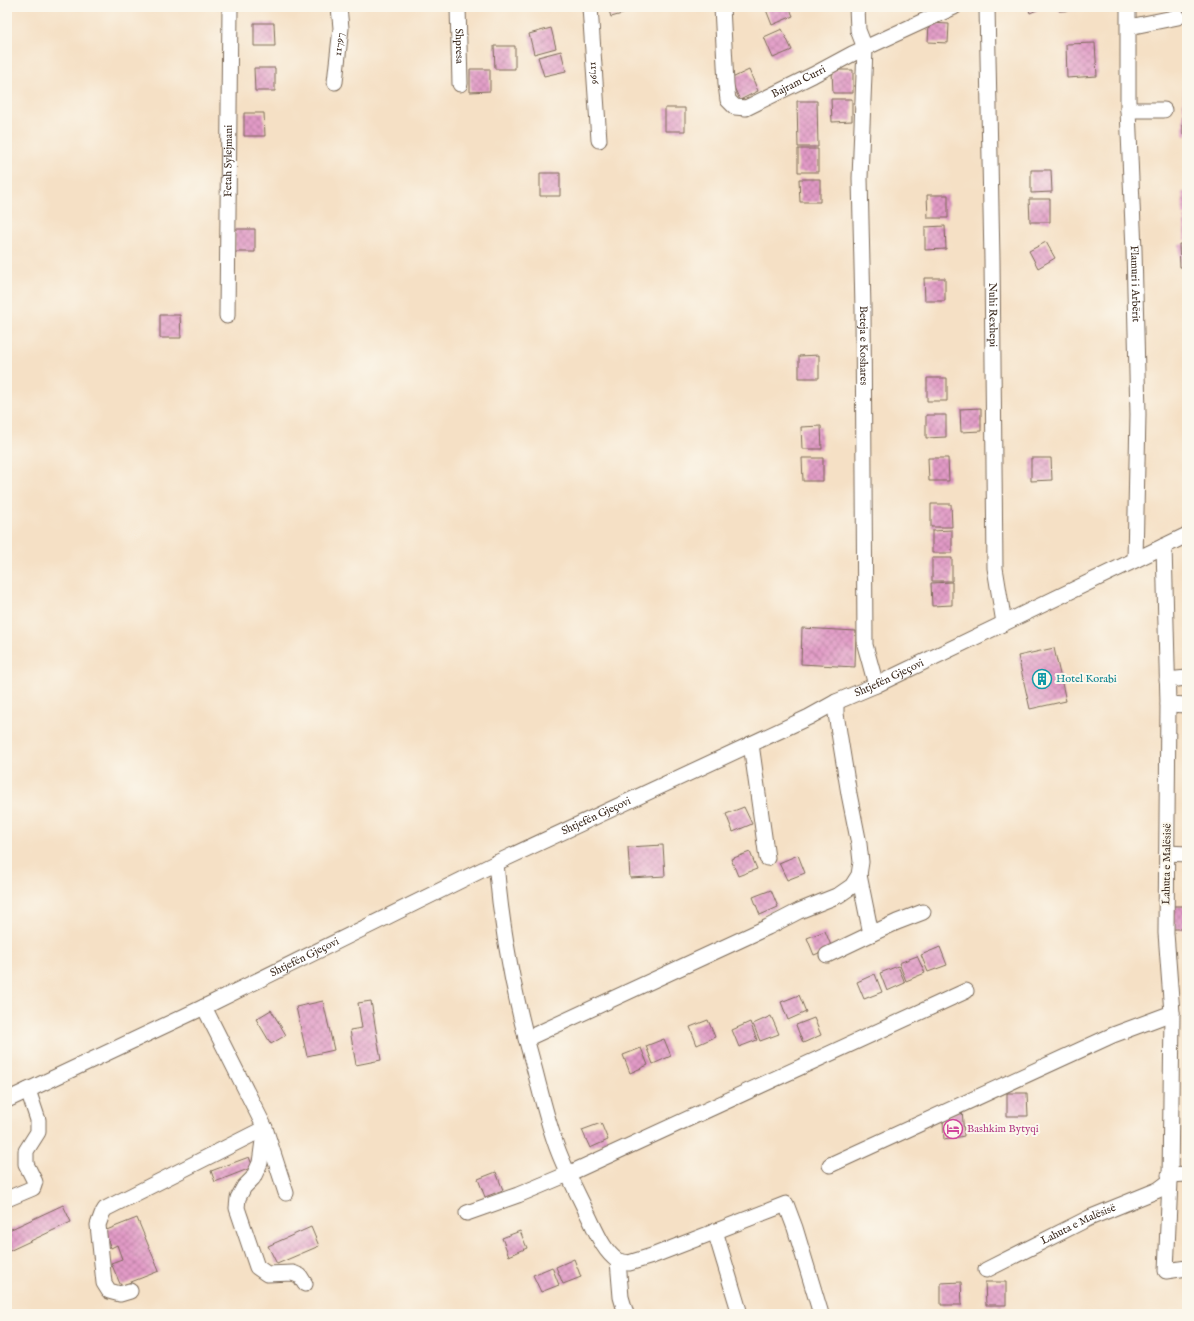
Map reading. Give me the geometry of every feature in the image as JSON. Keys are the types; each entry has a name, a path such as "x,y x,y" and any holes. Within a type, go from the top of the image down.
{"street":[{"name":"Fetah Sylejmani","path":"227,316 230,7"},
{"name":"11797","path":"335,82 341,28 340,7"},
{"name":"Shpresa","path":"458,7 460,84"},
{"name":"11796","path":"590,7 599,140"},
{"name":"Bajram Curri","path":"722,7 728,100 735,107 746,108 865,48 954,7"},
{"name":"Beteja e Koshares","path":"857,7 858,30 865,48 860,178 863,309 865,645 876,685"},
{"name":"Nuhi Rexhepi","path":"987,7 996,568 1004,623"},
{"name":"Flamuri i Arbërit","path":"1128,7 1128,110 1134,250 1138,414 1135,560"},
{"path":"1129,27 1178,17"},
{"path":"1128,110 1164,110"},
{"name":"Shtjefën Gjeçovi","path":"7,1100 204,1007 496,863 809,717 836,702 876,685 1187,535"},
{"name":"Lahuta e Malësisë","path":"1164,546 1168,704 1166,933 1172,1013 1166,1271 1187,1268"},
{"path":"1167,680 1187,678"},
{"path":"836,702 836,714 842,756 859,844 861,862 859,875 871,934"},
{"path":"1168,704 1187,705"},
{"path":"751,744 766,858"},
{"path":"1167,853 1187,854"},
{"path":"496,863 500,908 509,967 526,1039 554,1141 568,1174 602,1242 612,1257 618,1261 629,1263 652,1256 786,1204 795,1228 821,1314"},
{"path":"526,1039 768,927 799,911 839,895 852,886 859,875"},
{"path":"827,955 897,922 923,912"},
{"path":"467,1213 518,1195 568,1174 966,991"},
{"path":"204,1007 265,1128 286,1193"},
{"path":"830,1165 1113,1035 1172,1013"},
{"path":"7,1199 33,1188 35,1182 26,1164 26,1151 38,1132 38,1120 28,1090"},
{"path":"265,1128 260,1163 253,1178 244,1187 238,1198 237,1208 257,1267 267,1274 293,1273 300,1276 305,1284"},
{"path":"130,1291 120,1294 108,1291 104,1283 98,1225 105,1209 265,1128"},
{"path":"1169,1178 1187,1174"},
{"name":"Lahuta e Malësisë","path":"986,1270 1089,1218 1158,1190 1169,1178"},
{"path":"715,1232 740,1314"},
{"path":"618,1261 621,1297 626,1314"}],"building":[{"path":"608,7 631,7 633,11 611,17"},
{"path":"765,7 789,7 793,16 772,25"},
{"path":"1028,7 1044,7 1030,13"},
{"path":"1059,7 1079,7 1079,10 1059,11"},
{"path":"1185,11 1187,11 1187,34 1185,34"},
{"path":"254,23 274,23 275,46 254,46"},
{"path":"929,23 949,24 948,43 928,42"},
{"path":"551,28 556,48 534,54 529,34"},
{"path":"782,29 792,50 773,58 764,37"},
{"path":"1095,43 1097,76 1067,78 1066,44"},
{"path":"494,46 515,46 515,69 495,69"},
{"path":"561,51 566,71 544,76 538,57"},
{"path":"254,68 275,68 275,91 255,91"},
{"path":"470,69 490,69 490,91 470,92"},
{"path":"749,70 758,91 740,100 730,79"},
{"path":"832,70 853,70 853,93 833,93"},
{"path":"1183,86 1187,86 1187,109 1183,109"},
{"path":"831,99 852,99 852,121 832,122"},
{"path":"797,101 817,101 818,147 798,147"},
{"path":"665,108 685,108 685,131 665,131"},
{"path":"1183,112 1187,112 1187,135 1183,135"},
{"path":"244,113 264,113 265,136 244,136"},
{"path":"798,149 818,149 818,172 798,172"},
{"path":"1031,170 1051,170 1052,192 1031,193"},
{"path":"540,173 560,173 560,196 540,196"},
{"path":"799,179 820,179 820,202 800,202"},
{"path":"1182,192 1187,192 1187,215 1183,215"},
{"path":"927,195 948,195 948,218 928,218"},
{"path":"1029,199 1050,199 1050,222 1030,222"},
{"path":"1184,217 1187,217 1187,240 1184,240"},
{"path":"945,226 946,249 925,250 925,227"},
{"path":"234,229 255,229 255,252 235,252"},
{"path":"1046,242 1055,258 1038,268 1029,251"},
{"path":"1179,244 1187,244 1187,267 1180,267"},
{"path":"924,278 945,278 945,301 925,301"},
{"path":"160,315 180,315 181,338 160,338"},
{"path":"819,355 819,378 799,378 799,356"},
{"path":"927,378 947,378 947,401 927,401"},
{"path":"981,408 981,431 961,432 960,409"},
{"path":"926,415 946,415 946,437 926,438"},
{"path":"821,426 822,449 802,449 801,427"},
{"path":"802,458 823,458 823,481 803,481"},
{"path":"928,458 948,458 949,481 929,481"},
{"path":"1031,458 1051,458 1052,480 1031,481"},
{"path":"931,504 951,504 952,527 931,527"},
{"path":"952,530 952,553 932,553 932,531"},
{"path":"932,558 952,558 952,581 932,581"},
{"path":"952,582 952,605 932,606 931,583"},
{"path":"802,628 856,631 855,667 801,664"},
{"name":"Hotel Korabi","path":"1054,648 1066,701 1030,709 1018,656"},
{"path":"744,807 752,824 733,832 726,814"},
{"path":"663,845 665,876 630,878 628,847"},
{"path":"750,852 757,869 738,876 731,859"},
{"path":"798,855 805,873 787,880 779,863"},
{"path":"771,890 778,907 760,915 753,897"},
{"path":"1173,906 1187,906 1187,929 1173,929"},
{"path":"825,931 832,948 814,955 807,938"},
{"path":"940,947 947,965 928,972 921,955"},
{"path":"917,956 925,973 906,981 899,963"},
{"path":"898,966 905,983 887,991 880,973"},
{"path":"875,974 882,992 864,999 857,982"},
{"path":"799,995 806,1012 788,1020 781,1002"},
{"path":"323,1001 334,1050 307,1056 296,1007"},
{"path":"371,1001 381,1060 356,1065 350,1030 362,1028 358,1003"},
{"path":"271,1010 286,1035 271,1044 256,1019"},
{"path":"771,1016 779,1034 760,1041 753,1024"},
{"path":"814,1018 821,1035 803,1043 796,1025"},
{"path":"708,1020 715,1037 697,1045 690,1027"},
{"path":"750,1022 757,1040 739,1047 732,1030"},
{"path":"664,1039 671,1056 653,1064 646,1046"},
{"path":"641,1048 648,1065 630,1073 623,1055"},
{"path":"1007,1093 1027,1093 1028,1116 1007,1116"},
{"name":"Bashkim Bytyqi","path":"962,1109 964,1136 944,1140 943,1118"},
{"path":"601,1123 608,1140 590,1148 582,1130"},
{"path":"249,1157 253,1167 215,1182 211,1171"},
{"path":"496,1172 503,1190 485,1197 478,1179"},
{"path":"63,1205 71,1222 7,1252 7,1231"},
{"path":"137,1218 159,1271 121,1286 111,1263 122,1259 117,1245 111,1248 104,1231"},
{"path":"311,1227 319,1246 277,1264 268,1246"},
{"path":"520,1231 527,1248 509,1256 502,1238"},
{"path":"574,1259 581,1277 563,1284 556,1267"},
{"path":"552,1267 559,1285 541,1292 533,1275"},
{"path":"961,1282 962,1305 941,1305 941,1283"},
{"path":"985,1282 1006,1282 1006,1305 986,1305"},
{"path":"942,1312 962,1312 962,1314 942,1314"}],"place":[{"name":"Hotel Korabi","path":"1042,679"},
{"name":"Bashkim Bytyqi","path":"953,1129"}]}
